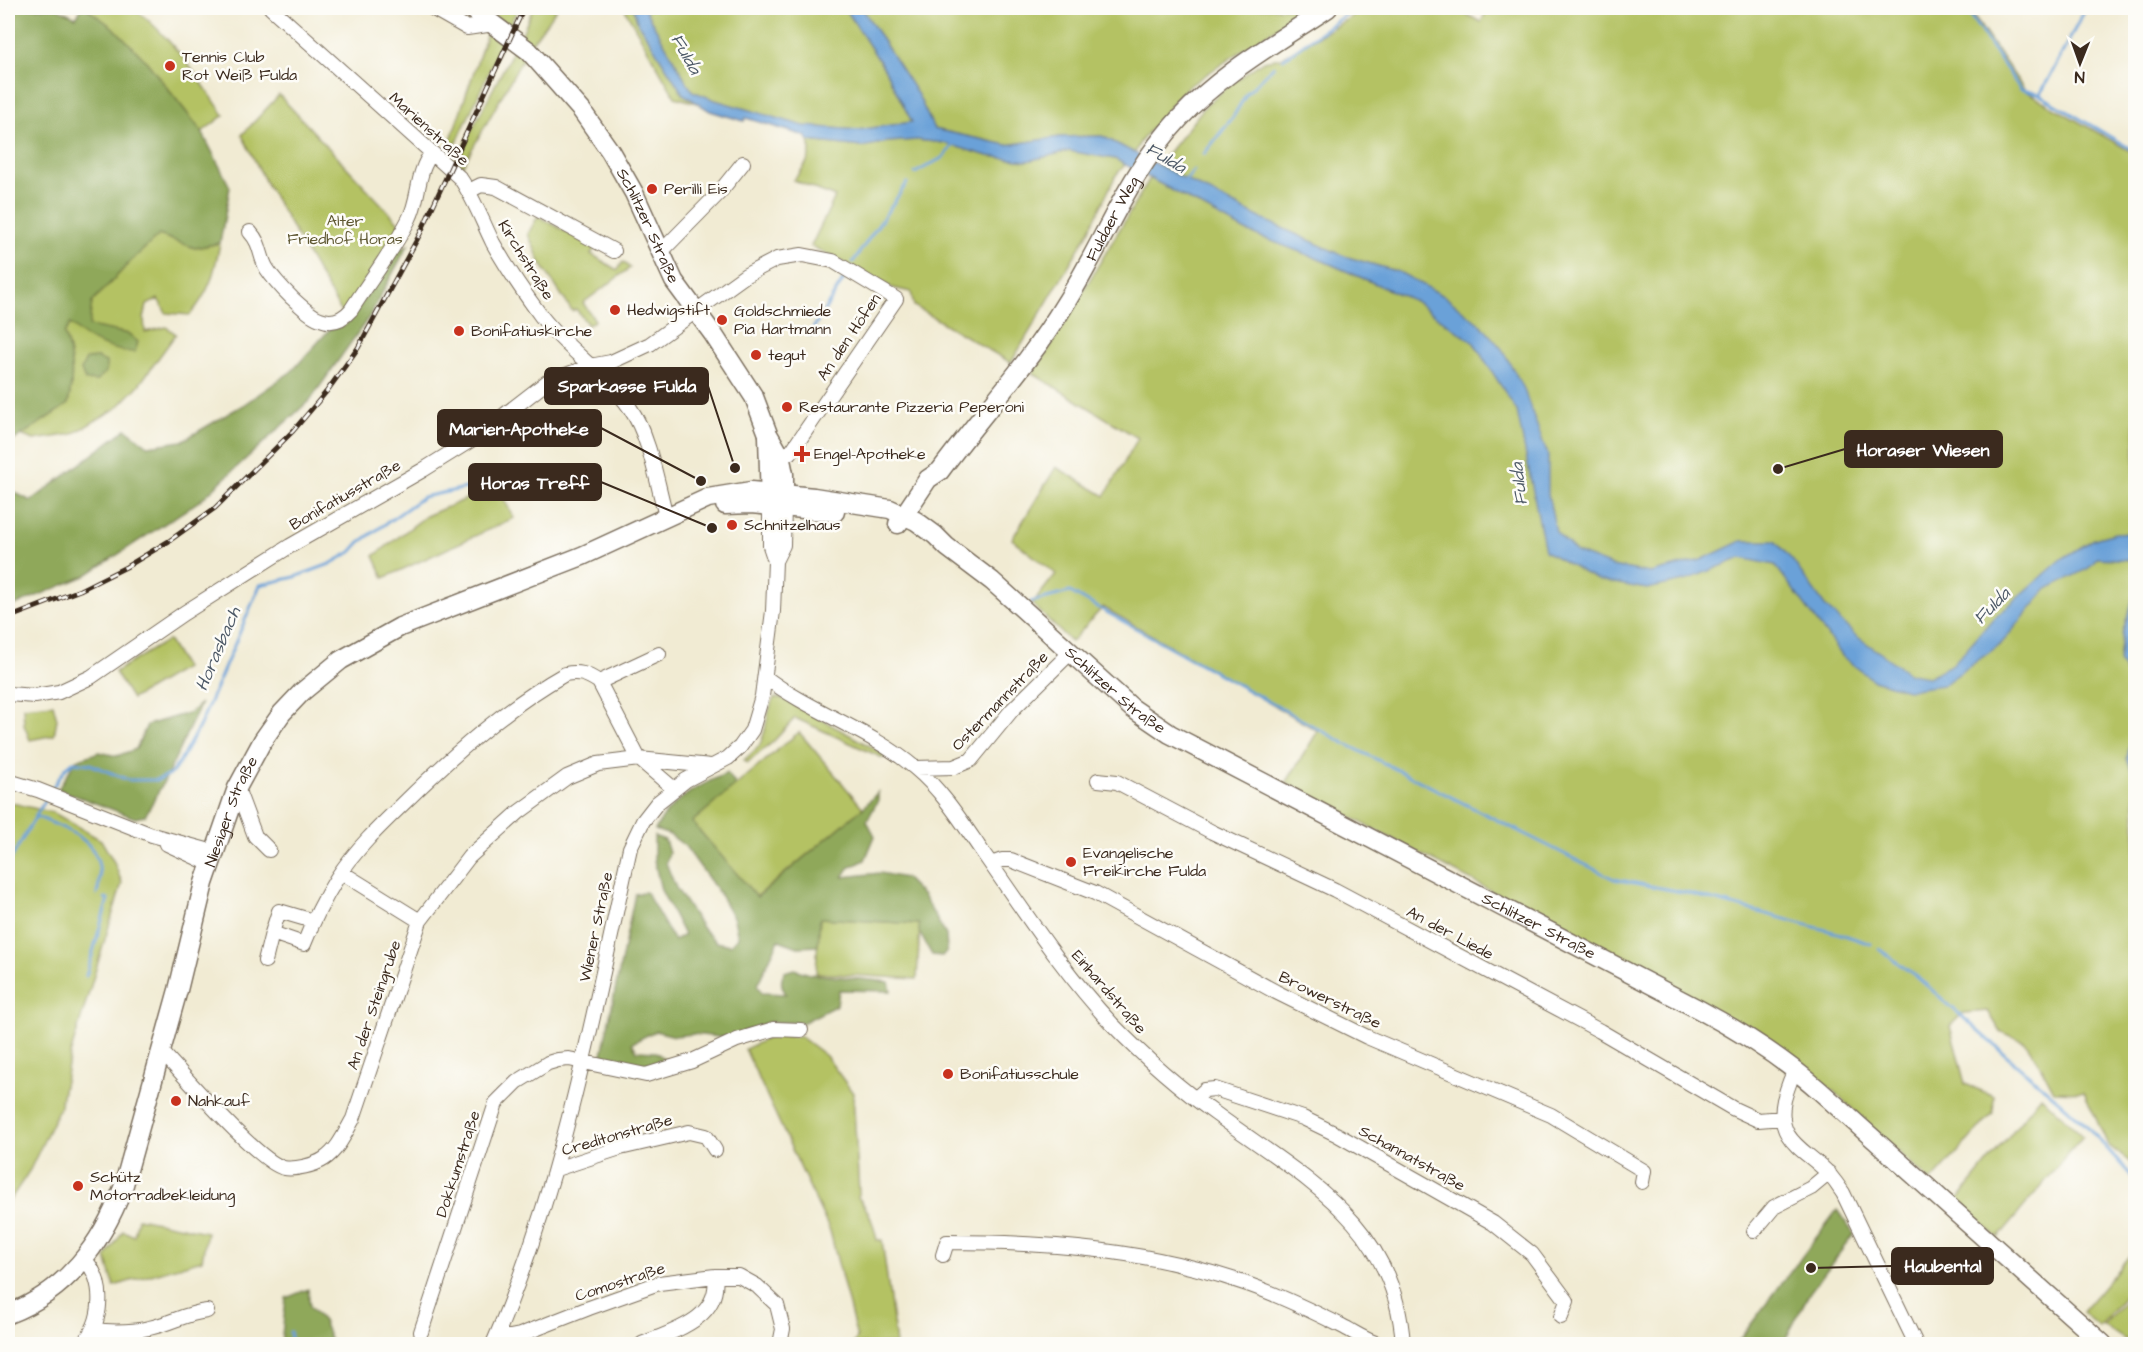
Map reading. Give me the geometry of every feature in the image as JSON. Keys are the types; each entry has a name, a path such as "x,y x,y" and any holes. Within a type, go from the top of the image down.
{"main road":[{"name":"Schlitzer Straße","path":"471,8 529,51 597,131 634,193 674,281 747,385 758,406 768,434 780,455 784,474 777,500"},
{"name":"Fuldaer Weg","path":"907,522 936,484 940,471 1050,328 1136,175 1167,132 1223,79 1328,8"},
{"name":"Schlitzer Straße","path":"768,434 777,500"},
{"name":"Niesiger Straße","path":"8,1314 39,1298 71,1273 85,1260 109,1222 123,1188 212,858 237,788 263,740 302,692 341,660 400,627 574,559 708,498 751,491 777,500"},
{"name":"Schlitzer Straße","path":"777,500 885,508 928,539 947,547 992,581 1132,708 1190,746 1747,1036 1796,1069 2103,1344"}],"street":[{"name":"Marienstraße","path":"271,8 450,167 469,191 481,185 496,187 614,251"},
{"path":"432,8 467,28 500,28"},
{"path":"250,232 258,241 266,267 280,286 314,317 328,321 339,320 351,310 409,220 416,202 423,167 432,153"},
{"path":"660,253 718,194 743,163"},
{"name":"Kirchstraße","path":"469,191 494,244 543,318 613,388 630,409 640,427 666,516"},
{"name":"An den Höfen","path":"696,312 746,275 766,264 777,259 802,255 833,261 896,299 791,452 780,455"},
{"name":"Bonifatiusstraße","path":"8,694 35,696 59,692 91,677 184,613 290,546 423,471 476,437 547,382 590,366 611,362 650,344 696,312"},
{"name":"Wiener Straße","path":"496,1339 527,1260 556,1170 583,1062 630,848 643,821 657,803 686,780 728,758 740,747 752,730 758,714 773,611 775,561 783,545 777,500"},
{"name":"Ostermannstraße","path":"915,768 954,767 970,760 1012,710 1071,652"},
{"path":"599,682 659,654"},
{"path":"272,933 304,944 313,921 341,872 386,820 438,769 498,719 565,674 577,672 588,675 599,682 639,759 674,789"},
{"name":"Einhardstraße","path":"765,677 786,693 881,745 915,768 954,812 1055,956 1092,1002 1142,1053 1196,1098 1313,1183 1346,1213 1370,1244 1387,1276 1396,1303 1403,1344"},
{"name":"An der Steingrube","path":"161,1051 265,1157 283,1168 323,1161 336,1148 353,1119 420,921 469,857 519,812 567,777 598,764 639,759 713,766"},
{"name":"An der Liede","path":"1098,780 1117,782 1212,832 1335,890 1600,1031 1732,1108 1758,1119 1783,1118"},
{"path":"8,782 38,790 212,858"},
{"path":"237,788 255,836 269,850"},
{"name":"Browerstraße","path":"991,864 1011,860 1095,893 1233,970 1357,1032 1551,1115 1644,1171 1642,1182"},
{"path":"341,872 420,921"},
{"path":"265,961 279,911 313,921"},
{"name":"Dokkumstraße","path":"421,1332 496,1103 517,1082 548,1063 570,1059 646,1076 692,1061 737,1040 774,1029 801,1030"},
{"path":"1796,1069 1786,1093 1783,1118 1791,1140 1828,1173 1846,1199 1916,1344"},
{"name":"Schannatstraße","path":"1196,1098 1205,1090 1215,1089 1302,1118 1336,1134 1486,1219 1512,1236 1541,1264 1567,1301 1561,1317"},
{"name":"Creditonstraße","path":"556,1170 620,1148 689,1132 706,1136 715,1150"},
{"path":"1754,1231 1774,1208 1811,1188 1828,1173"},
{"path":"943,1255 947,1242 984,1242 1067,1245 1147,1256 1249,1284 1297,1304 1379,1344"},
{"path":"82,1344 93,1330 99,1290 95,1275 85,1260"},
{"path":"642,1344 697,1320 711,1304 716,1288 715,1276"},
{"name":"Comostraße","path":"496,1339 520,1335 659,1283 715,1276 739,1276 757,1286 777,1305 783,1329 780,1344"},
{"path":"93,1330 110,1332 149,1328 193,1312 207,1311"}],"green space":[{"path":"8,8 57,8 76,17 82,8 86,8 115,29 146,61 202,132 230,187 220,243 195,248 159,235 92,302 89,326 129,334 138,342 135,352 102,345 83,335 70,324 64,334 71,369 68,404 8,444"},
{"name":"Tennis Club Rot Weiß Fulda","path":"86,8 133,8 136,10 173,46 224,115 202,132 146,61 115,29"},
{"path":"483,8 518,8 509,27"},
{"path":"533,8 557,8 531,44 521,36"},
{"path":"624,8 633,8 637,21 683,94 697,103 675,97"},
{"path":"644,8 845,8 884,68 912,122 858,130 804,126 692,91"},
{"path":"862,8 1306,8 1186,88 1140,142 1135,153 1102,136 1060,137 1007,145 934,129 918,95"},
{"path":"1363,8 1454,8 1481,22 1488,8 1968,8 2025,91 2135,154 2135,1166 2108,1145 2084,1092 2054,1091 2025,1042 2000,1031 1988,1011 1963,1013 1950,1026 1965,1084 1994,1096 1993,1113 1931,1182 1831,1089 1775,1045 1640,969 1286,783 1318,731 1103,607 1071,642 1032,604 1056,574 1012,539 1056,467 1105,496 1138,438 1032,373 1044,357 1150,178 1246,231 1321,260 1415,301 1474,343 1492,371 1495,352 1399,272 1344,256 1262,219 1158,166 1206,105 1231,84 1263,61 1281,58"},
{"path":"491,29 504,39 456,144 450,142 487,33"},
{"path":"516,45 526,53 462,167 456,160"},
{"name":"Alter Friedhof Horas","path":"279,95 401,225 343,315 266,183 242,135"},
{"path":"917,140 944,143 988,156 1027,161 1069,151 1115,159 1126,164 1116,175 1088,233 1011,363 914,306 911,292 893,288 811,246 835,197 793,180 809,157 809,141 862,147 887,142"},
{"path":"538,216 595,248 591,254 617,270 623,262 630,268 583,303 595,320 588,325 576,309 572,311 541,264 528,234"},
{"path":"159,235 195,248 220,243 211,281 203,298 190,315 166,313 158,299 147,305 144,318 145,332 166,327 176,334 139,385 117,408 73,434 34,440 21,435 68,404 71,369 64,334 70,323 84,336 124,352 129,334 88,326 92,302"},
{"path":"408,245 369,317 311,399 201,500 85,576 8,608 8,489 31,501 126,429 148,446 182,441 243,405 292,371 330,329 346,325 397,250"},
{"path":"97,358 106,362 106,372 96,381 85,380 81,370 86,359"},
{"path":"497,486 514,518 384,578 374,556 426,516"},
{"path":"168,640 185,668 132,699 115,672"},
{"path":"774,698 786,700 886,755 883,758 795,718 773,742 747,763 744,760 762,741"},
{"path":"201,703 167,776 145,816 135,818 58,789 76,760 99,752 117,756 136,749 147,725 191,712"},
{"path":"53,704 57,719 54,735 30,740 24,725 23,707"},
{"path":"799,732 863,808 756,897 692,822"},
{"path":"727,773 736,785 692,822 757,897 863,808 878,792 878,800 867,821 875,836 865,860 849,868 843,877 880,873 905,878 923,896 946,935 947,951 942,956 932,955 919,932 919,924 820,918 818,946 798,947 779,940 757,985 762,993 786,994 782,983 783,975 784,972 794,969 810,974 889,982 891,991 839,990 837,1005 802,1023 769,1022 727,1038 693,1034 675,1036 655,1031 632,1043 637,1051 656,1052 668,1062 646,1068 601,1059 635,894 646,892 674,941 684,935 661,890 654,860 654,836 665,840 669,853 666,863 676,888 703,929 716,942 730,945 738,937 734,919 719,893 685,846 670,835 655,830 661,819 677,802 695,789"},
{"path":"8,802 54,813 101,840 114,862 122,883 70,1055 60,1106 30,1170 8,1203"},
{"path":"819,918 920,924 917,979 816,973"},
{"path":"774,1035 801,1037 826,1056 853,1093 859,1192 857,1196 870,1217 877,1240 882,1240 896,1344 853,1344 857,1338 830,1231 745,1049"},
{"path":"2041,1096 2083,1136 1998,1238 1956,1202"},
{"path":"1837,1210 1854,1234 1810,1292 1783,1344 1736,1344"},
{"path":"138,1218 207,1232 202,1260 114,1286 106,1257 123,1231 134,1236"},
{"path":"2135,1249 2135,1284 2099,1327 2082,1312"},
{"path":"308,1289 310,1307 323,1321 332,1344 281,1344 286,1298"},
{"path":"2135,1291 2135,1342 2124,1339 2103,1325"}],"water":[{"path":"633,8 644,8 692,91 804,126 858,130 912,122 884,68 845,8 862,8 918,95 934,129 1007,145 1060,137 1102,136 1262,219 1344,256 1399,272 1444,296 1481,325 1502,349 1523,387 1548,456 1548,494 1556,532 1576,552 1612,566 1650,573 1701,560 1741,541 1775,541 1793,561 1825,606 1855,635 1910,674 1928,677 1953,664 1990,622 2063,558 2094,539 2115,533 2135,532 2135,580 2133,560 2097,558 2089,568 2047,589 2001,644 1943,685 1907,690 1873,680 1843,657 1775,565 1741,558 1684,581 1647,589 1597,580 1545,551 1517,411 1474,343 1415,301 1321,260 1246,231 1115,159 1069,151 1027,161 988,156 944,143 917,140 887,142 862,147 809,141 805,136 746,118 744,121 710,111 683,94 637,21"},
{"path":"2135,591 2135,690 2119,661 2122,634"},
{"path":"2135,718 2135,779 2127,759"}],"waterway":[{"path":"1283,59 1355,8"},
{"path":"1965,8 2020,89 2040,95 2136,152"},
{"path":"2040,95 2086,8"},
{"path":"1204,154 1233,117 1247,93 1274,66"},
{"name":"Horasbach","path":"915,173 942,158 954,144"},
{"name":"Fulda","path":"1184,182 1194,170"},
{"name":"Horasbach","path":"853,262 907,183"},
{"name":"Horasbach","path":"809,335 845,277"},
{"name":"Horasbach","path":"50,791 73,762 90,764 128,780 157,780 171,774 200,725 260,585 295,577 330,564 351,552 360,542 423,497 490,483 513,473"},
{"path":"1031,602 1070,592 1344,743 1614,879 1687,893 1871,944"},
{"name":"Horasbach","path":"8,864 47,797"},
{"path":"35,816 76,835 94,851 100,877 97,894"},
{"path":"86,976 108,899 105,898"},
{"path":"1879,949 1917,977 2086,1125 2136,1181"},
{"path":"290,1332 292,1344"}],"railway":[{"path":"8,618 80,590 126,567 169,541 215,508 293,431 327,391 358,348 420,234 524,8"}],"place":[{"name":"Tennis Club Rot Weiß Fulda","path":"170,66"},
{"name":"Perilli Eis","path":"652,189"},
{"name":"Hedwigstift","path":"615,310"},
{"name":"Goldschmiede Pia Hartmann","path":"722,320"},
{"name":"Bonifatiuskirche","path":"459,331"},
{"name":"tegut","path":"756,355"},
{"name":"Restaurante Pizzeria Peperoni","path":"787,407"},
{"name":"Engel-Apotheke","path":"802,454"},
{"name":"Sparkasse Fulda","path":"735,468"},
{"name":"Horaser Wiesen","path":"1778,469"},
{"name":"Marien-Apotheke","path":"701,481"},
{"name":"Schnitzelhaus","path":"732,525"},
{"name":"Horas Treff","path":"712,528"},
{"name":"Evangelische Freikirche Fulda","path":"1071,862"},
{"name":"Bonifatiusschule","path":"948,1074"},
{"name":"Nahkauf","path":"176,1101"},
{"name":"Schütz Motorradbekleidung","path":"78,1186"},
{"name":"Haubental","path":"1811,1268"}]}
